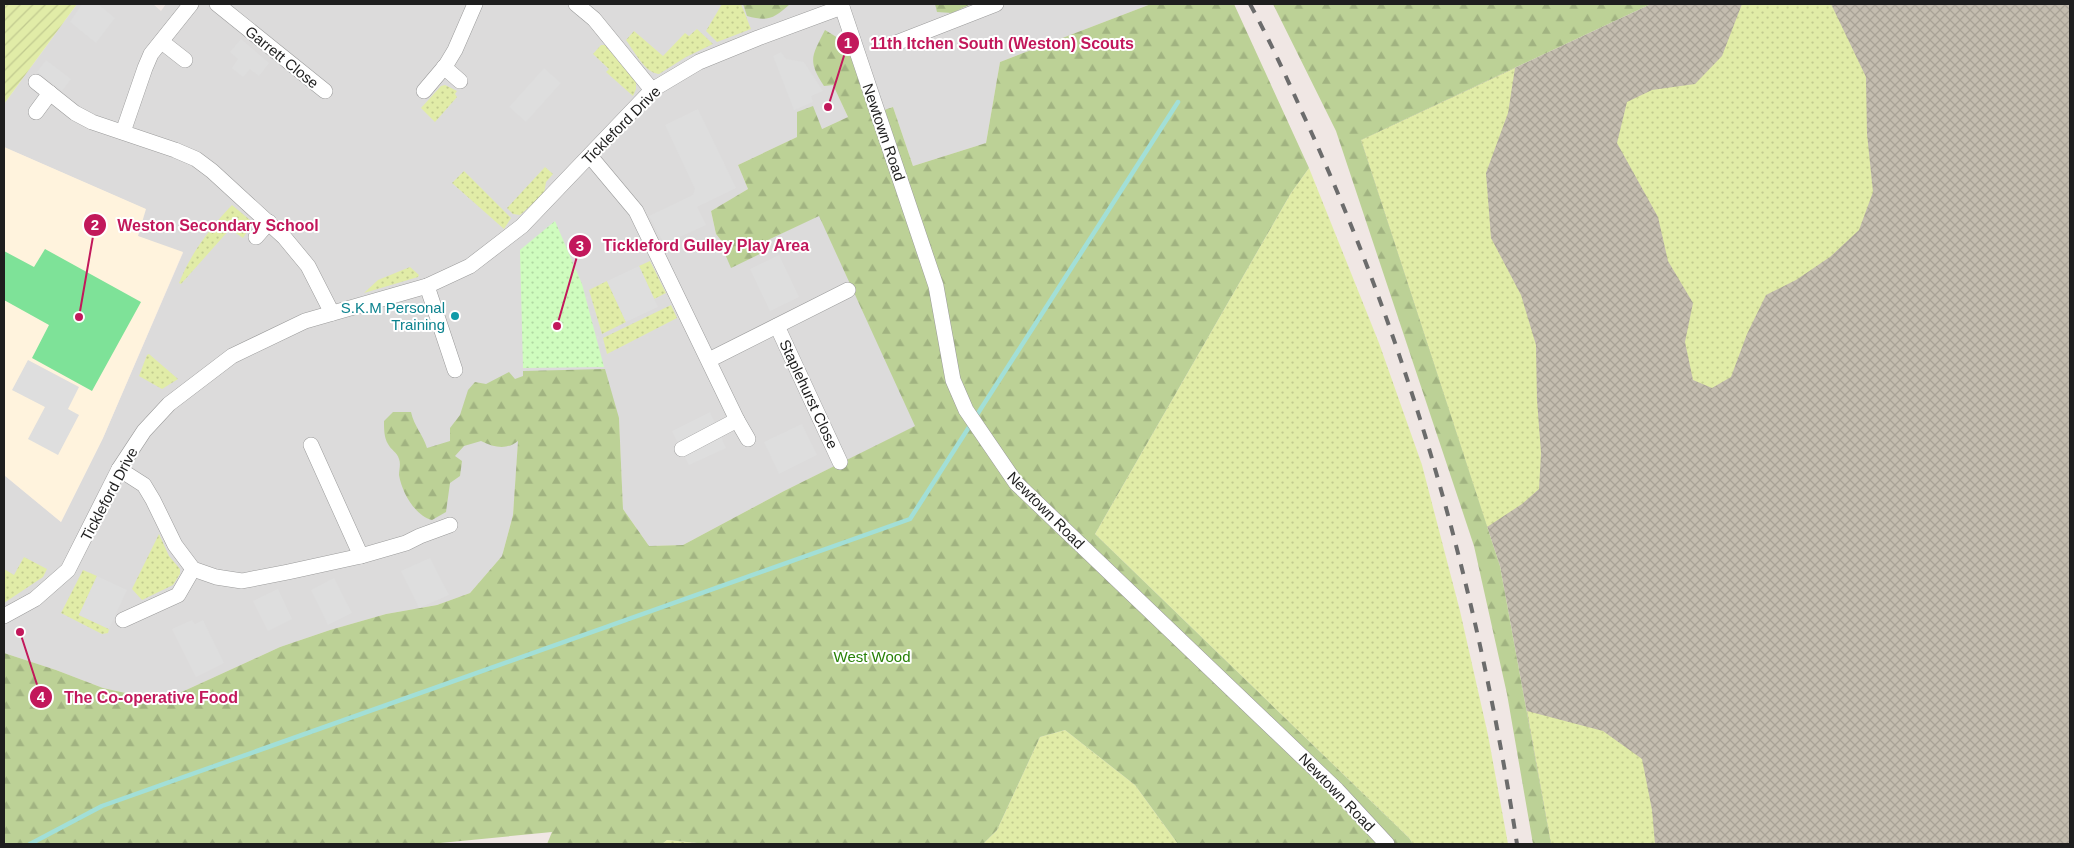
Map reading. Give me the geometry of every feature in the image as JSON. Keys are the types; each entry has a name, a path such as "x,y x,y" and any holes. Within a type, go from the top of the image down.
{"street":[{"path":"123,132 145,68 152,54 192,4"},
{"name":"Garrett Close","path":"217,4 325,90"},
{"path":"424,90 444,67 455,50 475,4"},
{"path":"576,4 594,20 652,90"},
{"path":"896,43 996,4"},
{"name":"Tickleford Drive","path":"4,616 35,599 68,570 119,469 144,431 169,404 232,356 305,320 427,286 470,266 510,236 590,156 652,90 699,62 842,6"},
{"name":"Newtown Road","path":"842,6 936,286 953,380 966,410 979,431 1016,483 1337,790 1383,840"},
{"path":"162,42 185,60"},
{"path":"444,67 460,81"},
{"path":"36,82 75,113 92,122 176,150 196,159 212,171 284,237 308,266 332,313"},
{"path":"36,112 50,93"},
{"path":"590,156 636,211 748,439"},
{"path":"256,237 269,222"},
{"path":"427,286 455,370"},
{"name":"Staplehurst Close","path":"709,360 848,290"},
{"name":"Staplehurst Close","path":"777,326 840,462"},
{"path":"682,449 737,420"},
{"path":"311,445 360,556"},
{"path":"119,469 144,486 175,545 193,569 216,577 242,581 360,556 406,543 450,525"},
{"path":"123,620 178,594 193,569"}],"shaded area":[{"path":"77,4 153,4 161,11 166,4 1151,4 1000,62 986,143 913,166 893,107 878,112 843,41 825,31 833,85 848,117 822,129 797,137 738,165 748,189 711,211 716,234 727,248 768,240 819,215 916,426 784,491 683,545 649,546 623,509 619,418 523,376 513,515 502,556 470,593 437,605 386,614 280,647 162,701 103,688 4,653 4,475 61,522 103,438 183,253 137,236 145,209 4,147 4,104"},
{"path":"82,4 98,4 115,18 96,43 70,22"},
{"path":"1651,4 2070,4 2070,844 1551,844 1500,566 1361,140"},
{"path":"241,39 269,63 259,76 250,69 243,77 232,68 238,59 230,52"},
{"path":"781,52 786,59 804,62 823,91 811,96 813,102 794,110 773,56"},
{"path":"46,60 71,79 62,91 37,72"},
{"path":"544,68 561,83 526,122 509,107"},
{"path":"698,109 736,188 697,207 706,225 664,244 649,216 693,195 695,189 665,125"},
{"path":"4,147 146,209 138,236 183,252 103,438 61,522 4,475"},
{"path":"779,255 799,297 770,311 750,269"},
{"path":"639,266 658,307 626,322 607,281"},
{"path":"28,360 79,387 68,409 79,415 58,455 28,439 45,407 12,390"},
{"path":"710,412 726,448 689,465 672,431"},
{"path":"802,424 817,455 779,474 764,442"},
{"path":"430,558 449,595 419,608 401,571"},
{"path":"97,576 127,590 109,629 79,615"},
{"path":"334,578 352,613 328,625 311,590"},
{"path":"278,589 292,619 268,631 253,601"},
{"path":"192,620 195,624 203,620 224,663 196,677 172,629"}],"green space":[{"path":"4,4 77,4 4,104"},
{"path":"722,4 741,4 751,29 717,42 706,31"},
{"path":"743,4 790,4 775,16 761,19 747,16"},
{"path":"935,4 971,4 952,13 937,12"},
{"name":"West Wood","path":"1151,4 1234,4 1309,168 1291,193 1095,534 1409,838 1413,844 1178,844 1135,785 1065,730 1040,737 997,830 983,844 707,844 667,840 662,844 547,844 552,832 430,844 4,844 4,653 103,688 162,701 280,647 386,614 437,605 470,593 502,556 513,515 518,441 505,447 481,441 464,446 455,456 462,461 460,476 450,483 446,512 432,520 414,508 403,488 399,475 399,459 388,444 384,433 384,421 393,412 411,412 427,448 450,441 450,428 460,415 468,390 475,382 486,384 509,372 515,379 523,376 523,371 605,369 619,418 623,509 649,546 683,545 784,491 915,426 819,216 768,240 766,251 731,268 725,254 727,248 716,234 711,211 748,189 738,165 797,137 797,112 813,106 822,129 848,117 833,85 824,86 813,64 814,52 825,30 843,41 878,112 893,107 913,166 986,143 1000,62"},
{"path":"1273,4 1651,4 1361,140 1500,566 1551,844 1533,844 1507,694 1474,546 1336,131"},
{"path":"1742,4 1831,4 1866,77 1867,134 1873,192 1859,230 1830,257 1796,280 1766,295 1747,334 1731,377 1712,388 1693,380 1685,342 1693,303 1668,261 1658,217 1617,143 1627,102 1652,90 1695,84 1722,56"},
{"path":"697,29 713,44 686,57 659,74 654,73 645,66 626,40 634,31 663,56 685,33 689,36"},
{"path":"601,45 605,45 636,82 633,96 606,72 609,69 593,54"},
{"path":"1515,68 1508,113 1486,173 1491,238 1521,295 1536,345 1537,400 1541,453 1539,489 1522,504 1487,527 1361,140"},
{"path":"445,85 457,91 455,94 457,97 435,122 421,108 441,86"},
{"path":"545,167 553,174 546,182 544,194 520,215 513,214 507,208"},
{"path":"1309,168 1379,343 1422,465 1460,611 1488,735 1508,844 1413,844 1409,838 1095,534 1291,193"},
{"path":"464,171 511,218 504,229 452,183"},
{"path":"232,205 250,220 250,227 243,238 230,229 181,284 179,283 189,261 202,241"},
{"path":"555,221 582,284 604,367 523,368 520,250"},
{"path":"45,249 141,302 92,391 32,358 49,325 4,300 4,251 34,267"},
{"path":"650,261 666,293 654,299 639,266"},
{"path":"410,267 419,275 418,277 364,293 378,280"},
{"path":"607,281 626,322 602,334 589,290"},
{"path":"671,305 677,318 607,354 603,338"},
{"path":"149,354 178,379 162,389 139,376"},
{"path":"159,534 169,556 180,569 180,574 173,585 142,600 132,589"},
{"path":"24,557 47,569 43,577 4,603 4,569 14,575"},
{"path":"83,570 97,576 79,615 109,629 108,633 102,634 61,613"},
{"path":"1527,711 1603,731 1642,759 1652,810 1655,844 1551,844"},
{"path":"1065,730 1135,785 1178,844 983,844 997,830 1040,737"},
{"path":"667,840 707,844 662,844"}],"waterway":[{"path":"30,844 102,806 910,519 1178,102"}],"railway":[{"path":"1250,4 1284,71 1341,200 1376,289 1407,379 1435,470 1460,562 1482,655 1501,749 1517,844"}],"place":[{"name":"11th Itchen South (Weston) Scouts","path":"828,107"},
{"name":"S.K.M Personal Training","path":"455,316"},
{"name":"Weston Secondary School","path":"79,317"},
{"name":"Tickleford Gulley Play Area","path":"557,326"},
{"name":"The Co-operative Food","path":"20,632"}]}
